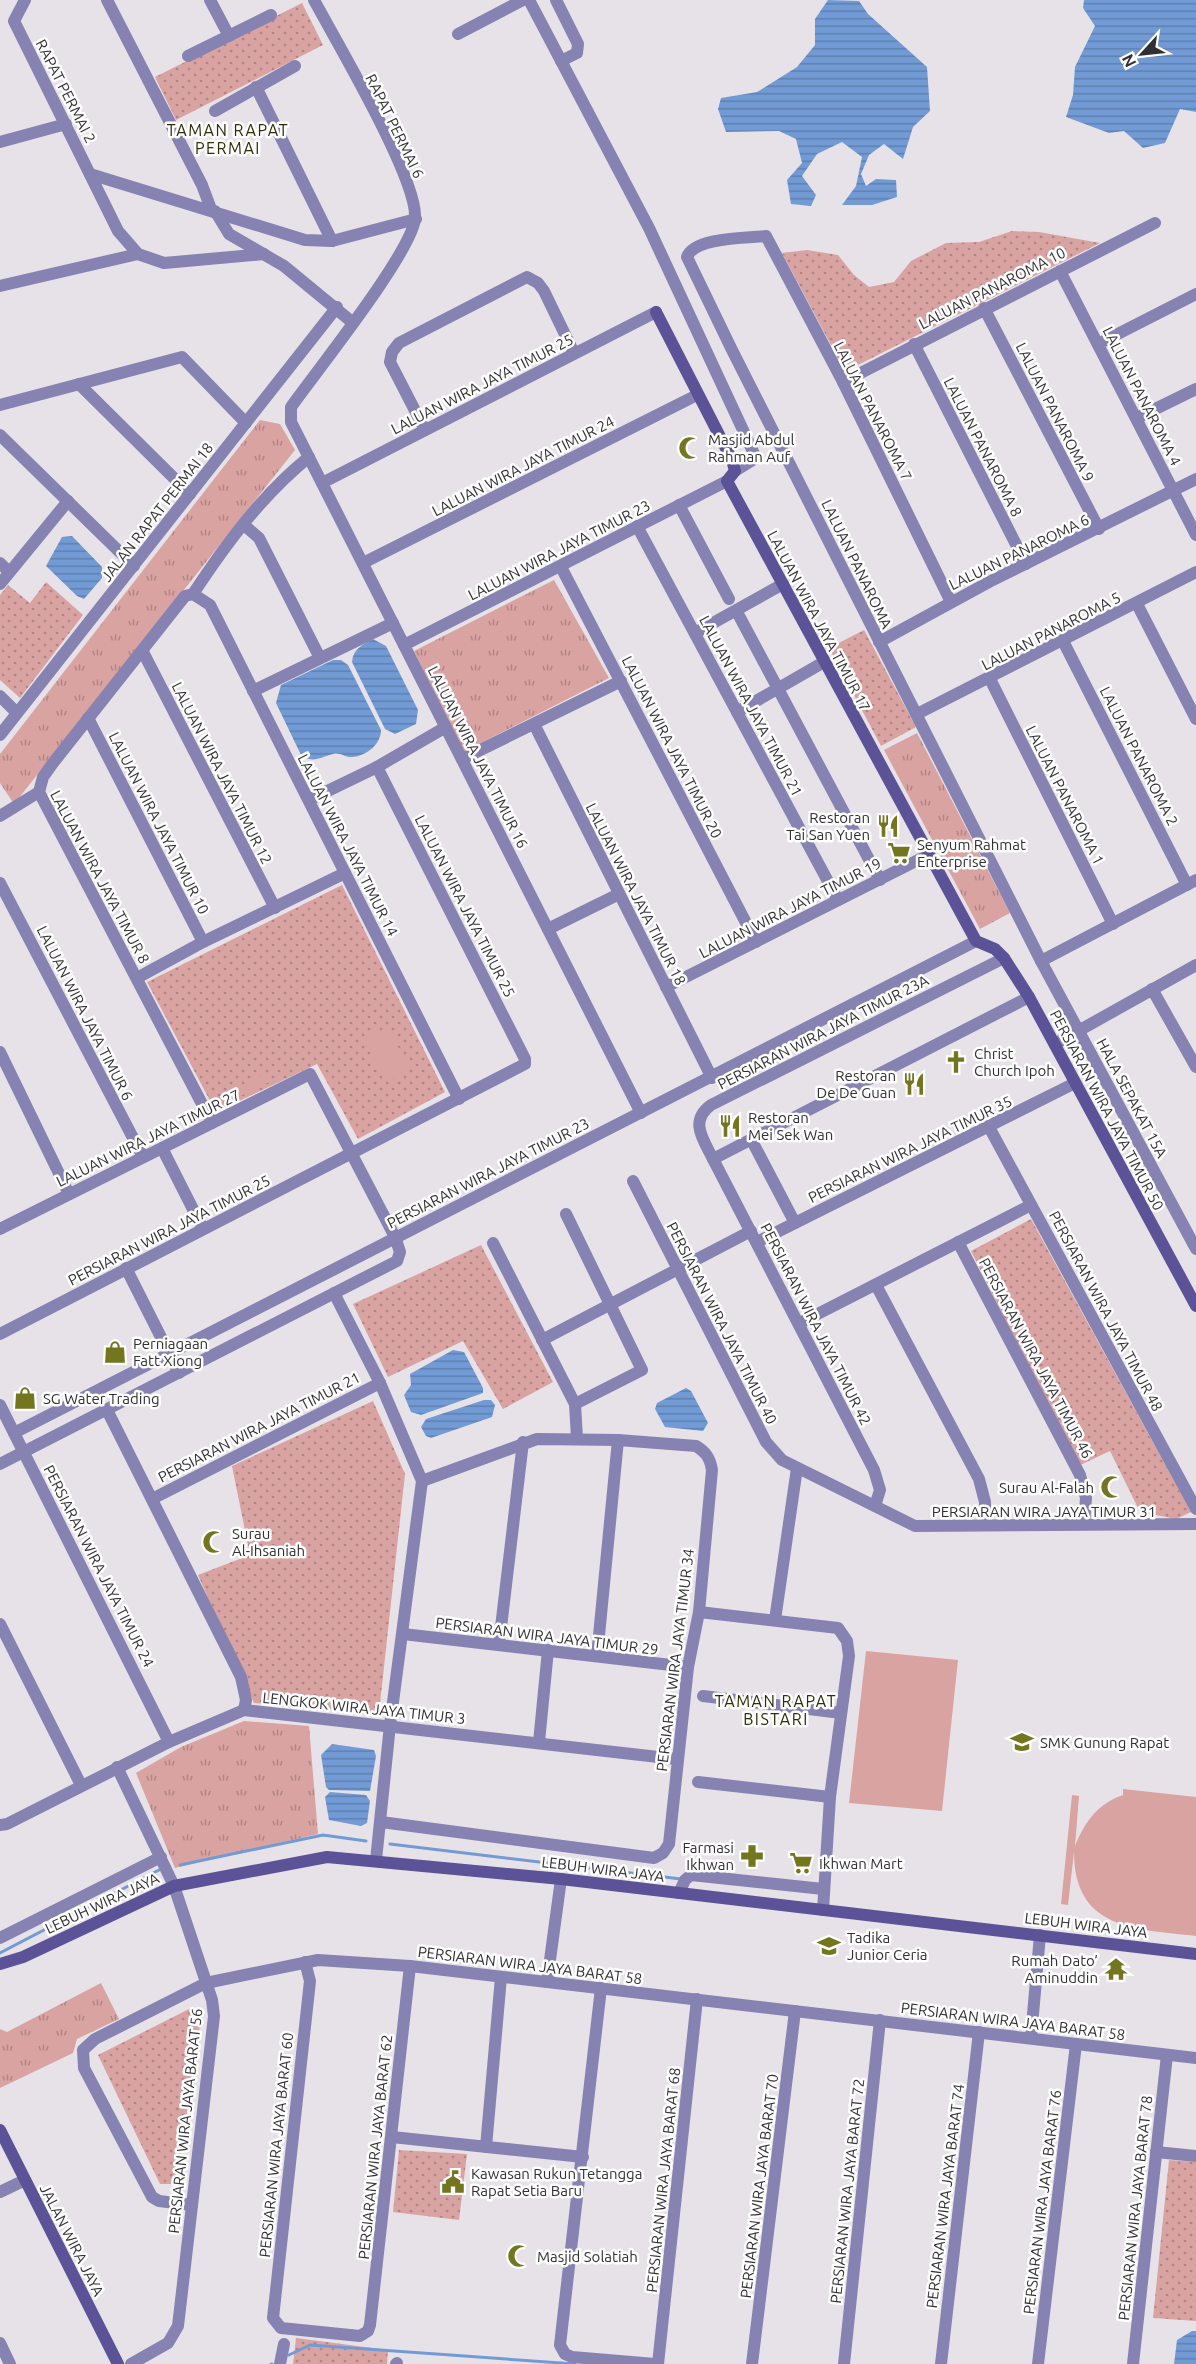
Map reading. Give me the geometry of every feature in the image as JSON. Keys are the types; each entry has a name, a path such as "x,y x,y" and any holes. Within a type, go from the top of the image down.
{"street":[{"name":"RAPAT PERMAI 2","path":"25,0 14,21 118,231 138,254"},
{"path":"106,0 213,210 229,234 284,266 337,307 352,322 400,255 416,219"},
{"path":"210,0 229,36"},
{"name":"RAPAT PERMAI 6","path":"314,0 391,147 414,202 416,219"},
{"path":"458,34 523,0"},
{"path":"529,0 561,61 577,53 578,44 556,0"},
{"path":"188,56 271,15"},
{"name":"LALUAN WIRA JAYA TIMUR 23","path":"404,645 679,505 731,476 756,458 649,228 561,61"},
{"path":"216,111 294,66"},
{"path":"256,87 332,241"},
{"path":"0,142 66,124"},
{"path":"90,174 305,240 332,241 416,219"},
{"name":"LALUAN PANAROMA 10","path":"843,382 984,308 1155,223"},
{"name":"LALUAN PANAROMA 7","path":"766,236 843,382 951,602"},
{"name":"LALUAN PANAROMA","path":"766,236 699,244 689,250 687,257 1041,961"},
{"path":"0,286 138,254 164,263 264,254"},
{"name":"LALUAN PANAROMA 4","path":"1060,271 1196,536"},
{"path":"425,430 390,362 392,352 399,343 516,282 527,277 538,283 574,353"},
{"path":"1098,345 1196,294"},
{"name":"JALAN RAPAT PERMAI 18","path":"0,735 337,307"},
{"name":"LALUAN PANAROMA 9","path":"984,308 1099,529"},
{"name":"LALUAN WIRA JAYA TIMUR 17","path":"656,312 697,395 731,476 783,584 976,941"},
{"name":"LALUAN WIRA JAYA TIMUR 25","path":"322,483 656,312"},
{"name":"LALUAN WIRA JAYA TIMUR 16","path":"352,322 291,407 289,414 642,1113"},
{"name":"LALUAN PANAROMA 8","path":"914,344 1026,564"},
{"path":"0,405 182,357 246,423"},
{"path":"79,384 190,494"},
{"path":"1137,418 1196,389"},
{"name":"LALUAN WIRA JAYA TIMUR 24","path":"363,564 697,395"},
{"path":"0,435 134,566"},
{"name":"LALUAN WIRA JAYA TIMUR 8","path":"212,1123 39,792 43,777 185,596 193,594 267,495 309,457"},
{"name":"LALUAN PANAROMA 6","path":"879,642 951,602 1196,479"},
{"path":"0,584 5,567 68,501"},
{"path":"679,505 729,599"},
{"path":"244,525 259,537 320,658"},
{"name":"LALUAN WIRA JAYA TIMUR 21","path":"637,526 838,900"},
{"name":"LALUAN WIRA JAYA TIMUR 20","path":"561,567 756,942"},
{"name":"LALUAN PANAROMA 5","path":"918,714 1196,572"},
{"path":"695,633 783,584"},
{"name":"LALUAN WIRA JAYA TIMUR 14","path":"193,594 210,605 459,1099"},
{"path":"1137,603 1196,719"},
{"path":"736,612 880,880"},
{"path":"253,691 393,622"},
{"name":"LALUAN PANAROMA 2","path":"1064,641 1192,883"},
{"name":"LALUAN WIRA JAYA TIMUR 12","path":"143,652 275,908"},
{"path":"737,712 824,662"},
{"name":"LALUAN PANAROMA 1","path":"990,679 1113,924"},
{"path":"462,759 621,681"},
{"path":"0,696 17,713"},
{"name":"LALUAN WIRA JAYA TIMUR 10","path":"88,718 203,942"},
{"name":"LALUAN WIRA JAYA TIMUR 18","path":"534,724 712,1078"},
{"path":"309,800 377,766 446,727"},
{"name":"LALUAN WIRA JAYA TIMUR 25","path":"377,766 525,1059"},
{"path":"0,816 39,792"},
{"name":"LALUAN WIRA JAYA TIMUR 19","path":"666,987 928,855"},
{"path":"137,978 203,942 345,873"},
{"name":"LALUAN WIRA JAYA TIMUR 6","path":"0,883 142,1157"},
{"path":"1041,961 1192,883"},
{"path":"548,929 619,894"},
{"name":"PERSIARAN WIRA JAYA TIMUR 50","path":"976,941 995,949 1004,958 1029,997 1196,1306"},
{"name":"PERSIARAN WIRA JAYA TIMUR 23","path":"14,1433 976,941"},
{"name":"PERSIARAN WIRA JAYA TIMUR 23A","path":"713,1158 698,1127 703,1110 1004,958"},
{"name":"HALA SEPAKAT 15A","path":"1041,961 1196,1249"},
{"path":"1055,1044 1196,965"},
{"path":"1152,989 1196,1067"},
{"path":"713,1158 1029,997"},
{"path":"0,1052 69,1194"},
{"name":"PERSIARAN WIRA JAYA TIMUR 25","path":"0,1334 522,1068 525,1059"},
{"name":"LALUAN WIRA JAYA TIMUR 27","path":"0,1227 310,1074 352,1155"},
{"name":"PERSIARAN WIRA JAYA TIMUR 35","path":"542,1340 678,1268 754,1236 795,1223 1075,1083"},
{"name":"PERSIARAN WIRA JAYA TIMUR 48","path":"989,1127 1196,1509"},
{"path":"751,1139 795,1223"},
{"path":"162,1148 203,1229"},
{"path":"0,1464 397,1261 400,1252 395,1237 352,1155"},
{"name":"PERSIARAN WIRA JAYA TIMUR 42","path":"713,1158 800,1323 878,1480 879,1490 875,1506"},
{"name":"PERSIARAN WIRA JAYA TIMUR 40","path":"633,1181 766,1442 773,1452 797,1468"},
{"path":"800,1323 1031,1205"},
{"path":"566,1214 642,1370 575,1404"},
{"name":"PERSIARAN WIRA JAYA TIMUR 46","path":"958,1242 1080,1475 1086,1498 1084,1524"},
{"path":"493,1243 575,1404 577,1438"},
{"path":"126,1268 179,1373"},
{"path":"876,1285 979,1479 985,1502 985,1524"},
{"path":"334,1293 380,1383 422,1481 390,1725 376,1860"},
{"name":"PERSIARAN WIRA JAYA TIMUR 21","path":"152,1498 380,1383"},
{"name":"PERSIARAN WIRA JAYA TIMUR 24","path":"0,1405 170,1742"},
{"path":"107,1410 241,1677 245,1690 244,1710"},
{"path":"422,1481 523,1442 577,1438 618,1440 597,1656"},
{"name":"PERSIARAN WIRA JAYA TIMUR 34","path":"381,1822 654,1858 663,1853 669,1844 676,1759 688,1667 699,1612 712,1470 710,1459 696,1446 618,1440"},
{"path":"500,1644 523,1442"},
{"path":"775,1620 797,1468"},
{"name":"PERSIARAN WIRA JAYA TIMUR 31","path":"797,1468 915,1526 1196,1524"},
{"path":"699,1612 838,1628 847,1641 849,1656 830,1797 823,1889 824,1910"},
{"path":"0,1624 81,1785"},
{"name":"PERSIARAN WIRA JAYA TIMUR 29","path":"403,1634 688,1667"},
{"path":"538,1742 548,1650"},
{"path":"703,1696 841,1713"},
{"name":"LENGKOK WIRA JAYA TIMUR 3","path":"0,1825 170,1742 244,1710 676,1759"},
{"name":"PERSIARAN WIRA JAYA BARAT 56","path":"117,1767 174,1886 206,1983 214,2016 178,2326 168,2343 131,2364"},
{"path":"698,1782 830,1797"},
{"path":"0,1938 160,1857"},
{"name":"LEBUH WIRA JAYA","path":"0,1964 23,1956 174,1886 308,1858 376,1860 561,1879 1196,1954"},
{"path":"679,1893 685,1880 691,1875 823,1889"},
{"path":"547,1982 561,1879"},
{"path":"1031,2037 1040,1935"},
{"name":"LEBUH WIRA JAYA","path":"0,1975 23,1956"},
{"name":"PERSIARAN WIRA JAYA BARAT 58","path":"192,2205 159,2201 152,2197 84,2068 83,2050 95,2039 206,1983 318,1960 410,1966 1196,2058"},
{"name":"PERSIARAN WIRA JAYA BARAT 60","path":"305,1962 310,1981 273,2312 275,2324 281,2328 360,2336 368,2331"},
{"name":"PERSIARAN WIRA JAYA BARAT 62","path":"368,2331 410,1966"},
{"path":"486,2147 501,1977"},
{"path":"601,1988 560,2345 565,2354 572,2357 656,2364"},
{"name":"PERSIARAN WIRA JAYA BARAT 68","path":"656,2364 697,1999"},
{"name":"PERSIARAN WIRA JAYA BARAT 70","path":"752,2364 795,2011"},
{"name":"PERSIARAN WIRA JAYA BARAT 72","path":"844,2364 880,2020"},
{"name":"PERSIARAN WIRA JAYA BARAT 74","path":"941,2364 979,2032"},
{"name":"PERSIARAN WIRA JAYA BARAT 76","path":"1038,2364 1076,2044"},
{"name":"PERSIARAN WIRA JAYA BARAT 78","path":"1133,2364 1167,2055"},
{"name":"JALAN WIRA JAYA","path":"0,2130 118,2364"},
{"path":"392,2137 583,2157"},
{"path":"1156,2152 1196,2156"},
{"path":"0,2192 25,2180"},
{"path":"0,2343 10,2364"},
{"path":"280,2364 284,2344"}],"green space":[{"path":"302,3 323,45 176,120 155,77"},
{"path":"1012,231 1039,232 1100,243 854,367 840,362 782,253 807,250 838,255 854,275 869,287 894,282 911,261 946,243 979,242"},
{"path":"260,420 280,424 295,450 14,804 0,783 0,754"},
{"path":"554,580 609,678 463,752 414,651"},
{"path":"46,582 83,615 20,698 0,680 0,595 8,585 30,603"},
{"path":"864,630 916,727 881,746 829,648"},
{"path":"917,733 1010,913 980,929 884,750"},
{"path":"342,885 445,1092 358,1139 317,1064 216,1112 147,982"},
{"path":"388,1027 410,1070 385,1082 363,1039"},
{"path":"265,1074 269,1082 223,1105 219,1097"},
{"path":"1031,1219 1191,1512 1176,1519 1140,1512 1110,1451 1078,1466 971,1251"},
{"path":"481,1245 553,1382 503,1409 463,1341 388,1377 353,1304"},
{"path":"373,1401 405,1474 379,1713 254,1703 198,1575 250,1555 232,1466"},
{"path":"866,1651 958,1660 942,1811 849,1803"},
{"path":"244,1721 309,1726 318,1834 175,1868 136,1773 181,1747"},
{"path":"1123,1789 1196,1797 1196,1936 1131,1927 1112,1921 1097,1911 1085,1897 1077,1878 1074,1852 1068,1905 1061,1904 1072,1795 1079,1796 1075,1846 1093,1815 1106,1803 1123,1795"},
{"path":"101,1983 119,2019 77,2039 73,2053 0,2088 0,2029 7,2032"},
{"path":"193,2007 201,2019 176,2184 160,2184 98,2055"},
{"path":"399,2150 467,2154 459,2220 393,2212"},
{"path":"1169,2160 1196,2162 1196,2321 1153,2318"},
{"path":"296,2338 388,2350 387,2364 293,2364"}],"water":[{"path":"828,0 859,1 868,14 927,67 930,111 913,127 903,159 884,144 869,155 861,174 866,186 876,179 896,180 897,197 872,205 842,205 856,186 862,157 842,142 817,154 802,176 816,195 811,206 791,204 787,180 802,163 796,139 779,131 726,132 718,109 721,98 757,92 797,67 815,45 815,19"},
{"path":"1084,0 1196,0 1196,112 1180,109 1165,143 1143,148 1124,131 1109,133 1066,117 1073,95 1075,67 1095,26 1083,8"},
{"path":"72,536 102,567 102,578 84,599 77,596 46,566 62,537"},
{"path":"373,639 386,646 418,710 416,724 395,734 385,729 352,662 356,651"},
{"path":"333,660 341,660 348,665 381,730 379,740 372,748 358,756 336,754 317,759 306,758 301,755 276,703 281,685"},
{"path":"453,1350 464,1352 483,1388 483,1393 421,1415 411,1412 404,1395 411,1385 410,1374"},
{"path":"686,1388 691,1391 708,1423 703,1431 665,1427 655,1409 657,1403"},
{"path":"484,1400 491,1400 495,1405 492,1417 431,1438 426,1436 421,1427 426,1419"},
{"path":"332,1744 374,1750 376,1756 370,1791 329,1790 326,1787 321,1755"},
{"path":"330,1792 366,1795 370,1801 367,1823 361,1826 329,1820 325,1797"},
{"path":"1196,2331 1196,2364 1174,2364 1177,2340"}],"waterway":[{"path":"180,1865 323,1835 366,1841"},
{"path":"390,1844 681,1879"},
{"path":"0,1953 159,1870"},
{"path":"289,2355 310,2345 575,2364"}],"place":[{"name":"Masjid Abdul Rahman Auf","path":"690,448"},
{"name":"Restoran Tai San Yuen","path":"888,826"},
{"name":"Senyum Rahmat Enterprise","path":"899,853"},
{"name":"Christ Church Ipoh","path":"956,1062"},
{"name":"Restoran De De Guan","path":"914,1084"},
{"name":"Restoran Mei Sek Wan","path":"730,1126"},
{"name":"Perniagaan Fatt Xiong","path":"115,1352"},
{"name":"SG Water Trading","path":"25,1398"},
{"name":"Surau Al-Falah","path":"1112,1487"},
{"name":"Surau Al-Ihsaniah","path":"214,1542"},
{"name":"SMK Gunung Rapat","path":"1022,1742"},
{"name":"Farmasi Ikhwan","path":"752,1856"},
{"name":"Ikhwan Mart","path":"801,1863"},
{"name":"Tadika Junior Ceria","path":"829,1946"},
{"name":"Rumah Dato’ Aminuddin","path":"1116,1969"},
{"name":"Kawasan Rukun Tetangga Rapat Setia Baru","path":"453,2182"},
{"name":"Masjid Solatiah","path":"519,2256"}],"district":[{"name":"TAMAN RAPAT PERMAI","path":"228,139"},
{"name":"TAMAN RAPAT BISTARI","path":"776,1710"}]}
